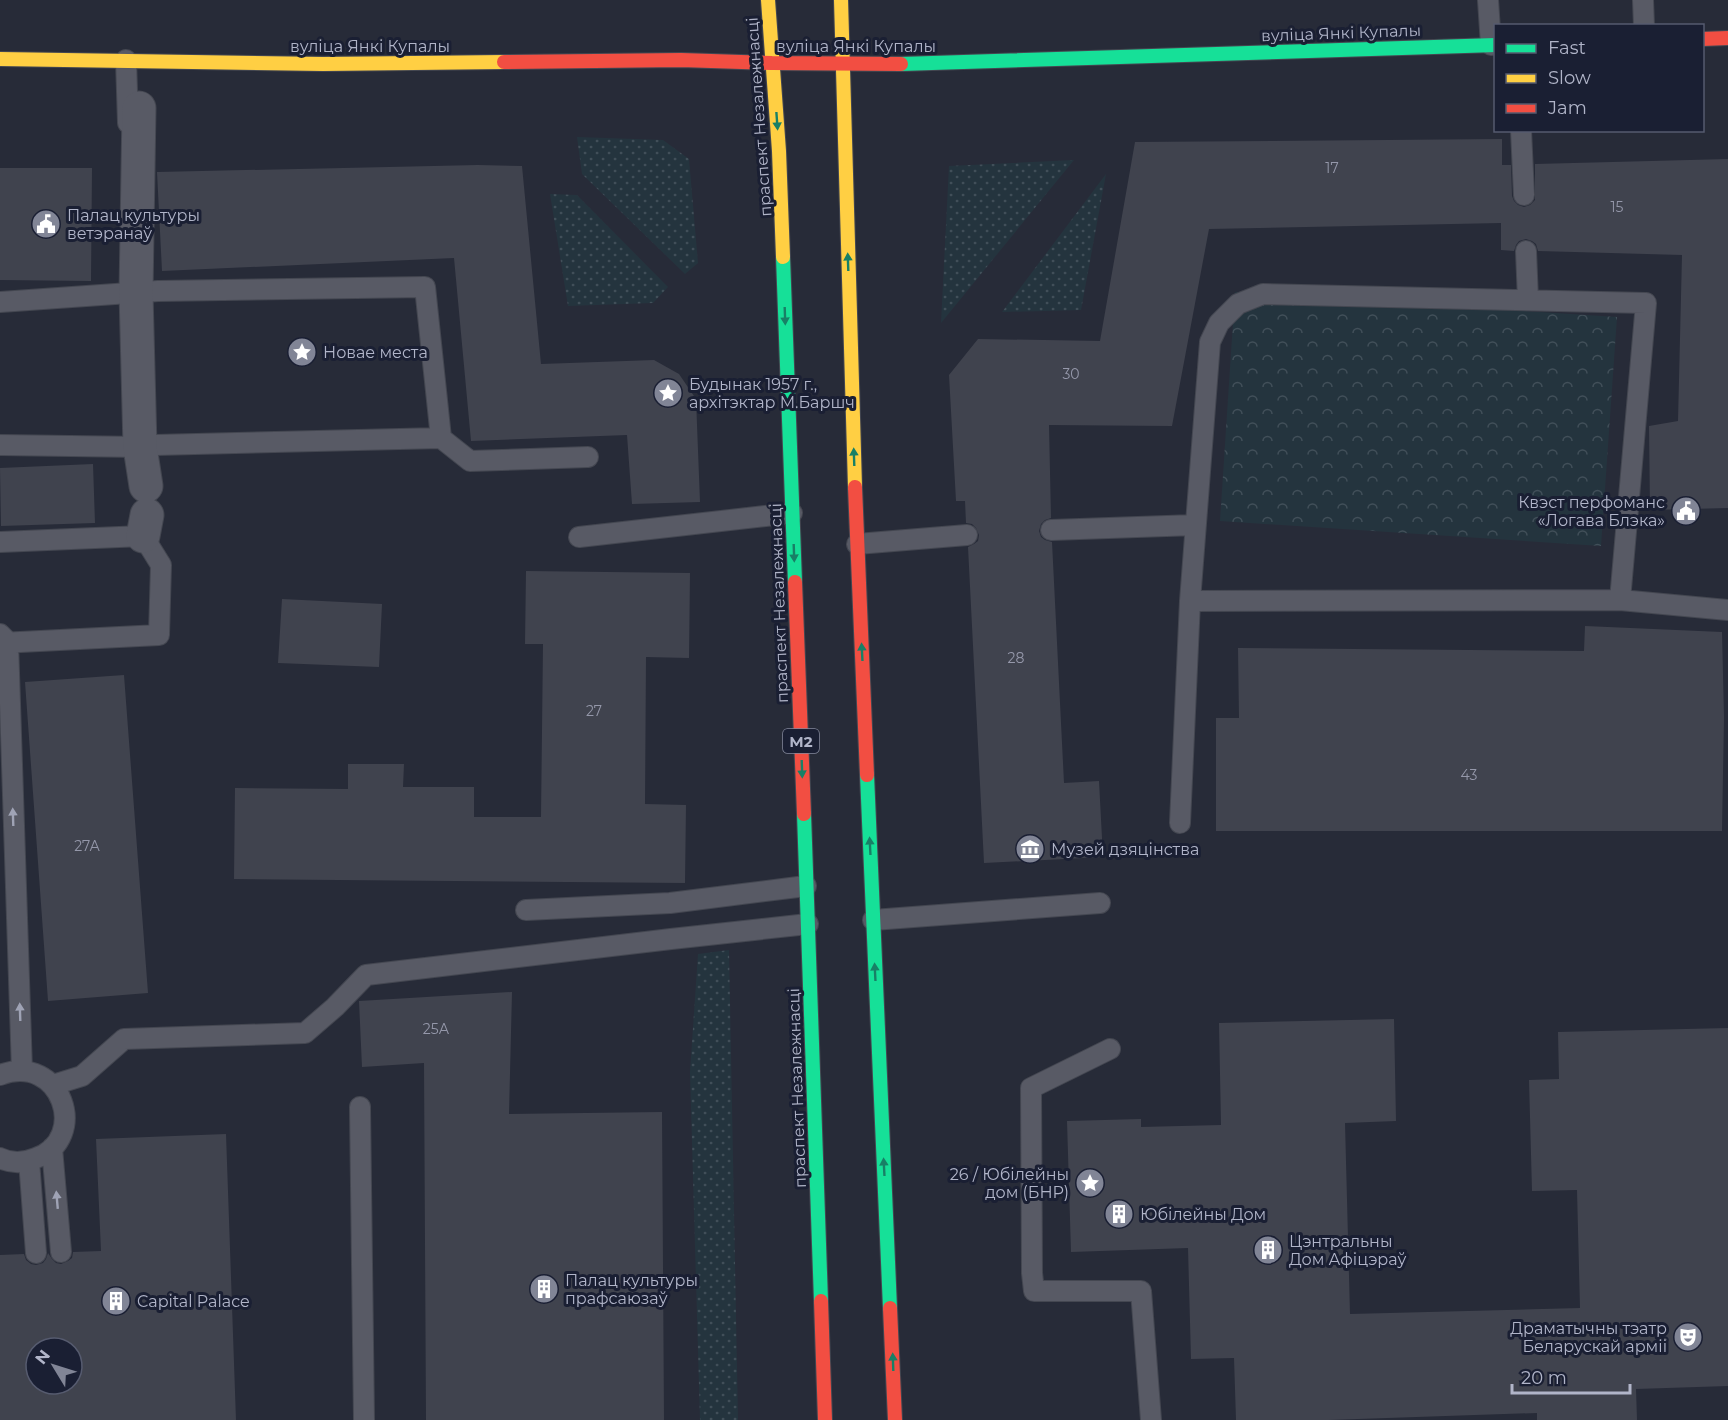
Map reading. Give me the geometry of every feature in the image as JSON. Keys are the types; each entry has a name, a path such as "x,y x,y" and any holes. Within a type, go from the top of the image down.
{"main road":[{"name":"праспект Незалежнасці","path":"768,0 779,151 825,1420"},
{"path":"841,0 857,543 895,1420"},
{"path":"1704,39 1728,38"},
{"name":"вуліца Янкі Купалы","path":"0,59 323,64 681,60 927,64 1493,45"}],"street":[{"path":"140,108 131,293 133,447 145,512"}],"lane":[{"path":"1488,0 1493,45"},
{"path":"1643,0 1644,24"},
{"path":"126,60 131,293"},
{"path":"1521,132 1524,195"},
{"path":"1526,251 1528,300"},
{"path":"0,302 131,293 425,287 441,438"},
{"path":"1180,823 1190,601 1210,342 1219,323 1238,304 1263,294 1646,303 1620,600"},
{"path":"0,445 133,447 441,438 470,461 588,457"},
{"path":"0,542 145,512 160,565 159,635 3,639 22,1071"},
{"path":"579,537 792,513"},
{"path":"1052,530 1195,525"},
{"path":"857,543 967,535"},
{"path":"1190,601 1620,600 1728,610"},
{"path":"526,910 670,903 806,886"},
{"path":"873,920 1100,903"},
{"path":"53,1085 82,1076 124,1039 305,1033 335,1007 366,975 808,924"},
{"path":"1110,1049 1031,1088 1032,1273 1034,1291 1141,1291 1151,1420"},
{"path":"0,1056 0,1075 10,1071 22,1071 44,1078 53,1085 64,1110 64,1124 60,1137 52,1148 28,1161 17,1162 0,1158"},
{"path":"360,1107 364,1420"},
{"path":"52,1148 61,1252"},
{"path":"28,1161 36,1253"}],"green space":[{"path":"577,137 663,140 689,159 698,263 685,274 582,174"},
{"path":"1074,160 941,323 949,166"},
{"path":"1106,174 1081,310 1002,312"},
{"path":"550,194 577,195 668,287 653,303 568,306"},
{"path":"1235,292 1617,317 1601,546 1220,521"},
{"path":"729,950 738,1420 700,1420 690,1072 698,954"}],"building":[{"path":"1502,139 1502,165 1511,165 1512,196 1518,205 1524,207 1535,200 1535,164 1728,159 1728,508 1650,510 1649,426 1678,421 1682,255 1538,251 1536,244 1526,239 1519,241 1514,251 1501,250 1501,223 1209,229 1172,426 1049,425 1051,518 1041,524 1039,531 1041,537 1052,542 1064,783 1099,781 1103,857 984,863 968,547 978,541 979,535 972,524 966,523 965,501 956,501 949,375 978,339 1100,341 1135,142"},
{"path":"522,166 541,364 654,360 679,374 696,399 700,502 632,504 627,435 471,441 454,258 162,271 157,172"},
{"name":"Палац культуры ветэранаў","path":"0,168 92,168 91,281 0,280"},
{"path":"93,464 95,523 1,526 0,468"},
{"path":"526,571 690,573 689,658 646,657 645,804 686,805 685,883 234,879 235,788 348,789 348,764 404,764 403,787 474,787 474,817 541,817 543,644 525,644"},
{"path":"282,599 382,604 379,667 278,663"},
{"path":"1585,626 1722,632 1724,717 1722,831 1216,831 1216,718 1239,718 1238,648 1584,651"},
{"path":"124,675 148,993 48,1001 25,682"},
{"name":"Палац культуры прафсаюзаў","path":"512,992 509,1114 662,1112 664,1420 426,1420 424,1063 362,1067 359,1001"},
{"name":"Цэнтральны Дом Афіцэраў","path":"1394,1019 1396,1121 1345,1123 1350,1314 1580,1308 1577,1190 1532,1191 1529,1080 1559,1079 1558,1032 1728,1028 1728,1386 1636,1389 1637,1420 1537,1420 1537,1413 1329,1420 1236,1420 1234,1358 1191,1359 1188,1248 1071,1252 1067,1121 1141,1119 1141,1127 1221,1125 1219,1023"},
{"name":"Capital Palace","path":"226,1134 236,1420 0,1420 0,1255 24,1254 26,1260 36,1265 43,1263 48,1253 56,1263 61,1264 72,1258 73,1252 101,1251 96,1139"}],"traffic: fast":[{"path":"901,64 1494,45"},
{"path":"783,257 795,582"},
{"path":"867,775 890,1308"},
{"path":"804,814 821,1301"}],"traffic: slow":[{"path":"768,0 779,151 783,257"},
{"path":"841,0 855,487"},
{"path":"0,59 323,64 504,62"}],"traffic: jam":[{"path":"1704,39 1728,38"},
{"path":"504,62 681,60 901,64"},
{"path":"855,487 867,775"},
{"path":"795,582 804,814"},
{"path":"821,1301 825,1420"},
{"path":"890,1308 895,1420"}],"place":[{"name":"Палац культуры ветэранаў","path":"46,224"},
{"name":"Новае места","path":"302,352"},
{"name":"Будынак 1957 г., архітэктар М.Баршч","path":"668,393"},
{"name":"Квэст перфоманс «Логава Блэка»","path":"1686,511"},
{"name":"Музей дзяцінства","path":"1030,849"},
{"name":"26 / Юбілейны дом (БНР)","path":"1090,1183"},
{"name":"Юбілейны Дом","path":"1119,1214"},
{"name":"Цэнтральны Дом Афіцэраў","path":"1268,1250"},
{"name":"Палац культуры прафсаюзаў","path":"544,1289"},
{"name":"Capital Palace","path":"116,1301"},
{"name":"Драматычны тэатр Беларускай арміі","path":"1688,1337"}]}
